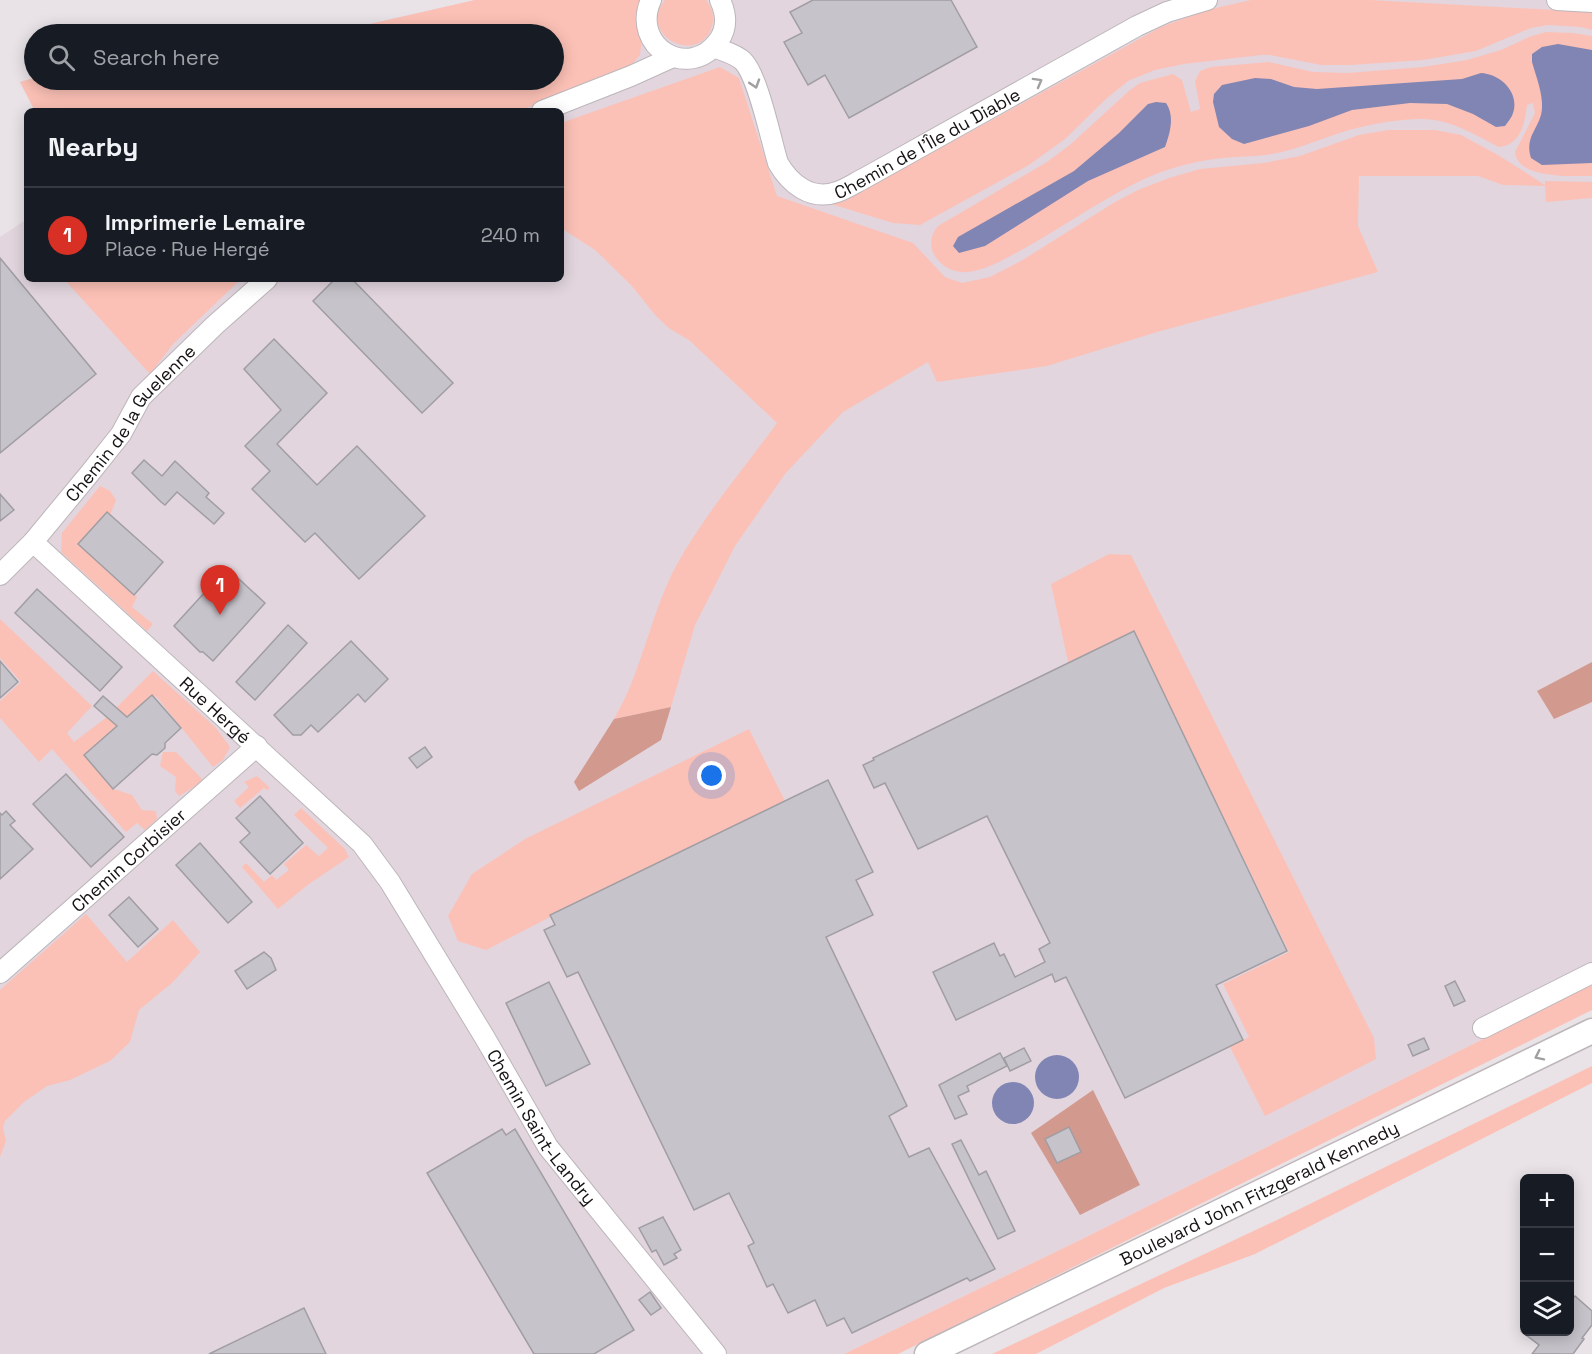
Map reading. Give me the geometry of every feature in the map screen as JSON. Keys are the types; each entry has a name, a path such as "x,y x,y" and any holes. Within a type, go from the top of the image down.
{"main road":[{"name":"Boulevard John Fitzgerald Kennedy","path":"927,1354 1592,1031"},
{"name":"Boulevard John Fitzgerald Kennedy","path":"964,1354 1592,1049"}],"street":[{"path":"651,0 646,23 651,38 664,52 673,57 690,59 703,55 714,47 722,36 726,23 720,0"},
{"name":"Chemin de l'Île du Diable","path":"714,47 741,59 747,66 756,86 778,163 790,180 798,187 812,193 828,194 838,192 863,179 1137,26 1167,12 1207,0"},
{"path":"1557,0 1592,2"},
{"path":"638,72 645,60 651,38"},
{"path":"549,108 673,57"},
{"name":"Chemin de la Guelenne","path":"0,575 33,542 121,434 141,397 214,326 264,282"},
{"name":"Rue Hergé","path":"33,542 362,844 390,882"},
{"name":"Chemin Corbisier","path":"0,973 257,746"},
{"name":"Chemin Saint-Landry","path":"390,882 548,1147 716,1354"},
{"path":"1483,1028 1592,973"}],"shaded area":[{"path":"475,0 1592,0 1592,985 1078,1241 844,1354 0,1354 0,237 24,221 24,282 564,282 564,108 33,108 24,90 564,90 564,24 370,24"},
{"path":"475,0 640,0 642,38 640,55 630,67 527,108 33,108 24,90 564,90 564,24 370,24"},
{"path":"665,0 706,0 713,19 705,38 696,44 684,45 673,42 664,35 658,25 658,13"},
{"path":"1251,0 1370,0 1592,12 1592,30 1548,25 1531,28 1476,51 1423,60 1321,65 1261,55 1184,64 1155,70 1128,81 1065,139 1029,165 920,225 893,223 831,204 845,201 1161,27 1207,10"},
{"path":"1546,32 1592,36 1592,176 1547,174 1525,167 1518,161 1515,152 1535,113 1533,103 1527,105 1525,119 1517,138 1499,147 1462,128 1432,120 1403,120 1374,124 1277,153 1209,160 1182,165 1157,174 1117,193 1014,254 980,269 959,272 950,269 936,258 933,251 931,243 938,226 1047,162 1071,144 1140,83 1173,74 1182,80 1191,112 1200,109 1195,81 1200,71 1211,67 1269,62 1313,72 1348,73 1423,67 1467,60 1501,50"},
{"path":"720,67 739,78 777,196 913,243 945,277 962,283 990,277 1021,261 1115,202 1169,178 1200,169 1264,163 1300,156 1359,135 1388,130 1435,130 1461,135 1545,185 1545,181 1592,182 1592,198 1546,202 1545,186 1503,185 1478,176 1359,176 1358,226 1378,272 1157,332 1047,366 937,382 928,362 843,412 785,474 735,546 695,625 671,707 614,719 632,682 659,604 676,566 711,511 777,423 689,340 670,329 656,316 631,285 595,250 564,230 564,122"},
{"path":"67,282 238,282 174,343 150,374"},
{"path":"100,486 110,491 116,500 111,513 81,546 137,597 132,607 153,624 147,631 61,552 62,533"},
{"path":"1109,554 1131,555 1374,1038 1376,1059 1265,1116 1230,1047 1249,1037 1223,984 1289,952 1135,634 1069,666 1051,584"},
{"path":"0,619 92,706 67,733 74,742 107,717 153,671 216,728 230,747 223,760 213,767 156,696 86,756 114,789 132,795 142,810 156,811 157,819 145,830 137,823 126,832 52,749 39,762 0,718 0,701 21,682 0,658"},
{"path":"1592,662 1592,702 1554,719 1537,691"},
{"path":"671,707 661,740 579,791 574,782 614,719"},
{"path":"749,729 786,803 486,950 458,941 448,916 472,874 525,839"},
{"path":"163,752 176,752 204,781 179,796 175,791 176,777 160,766"},
{"path":"257,776 270,788 267,790 264,788 240,808 234,801 249,787 244,782"},
{"path":"301,808 345,849 349,857 309,884 278,909 242,867 246,863 264,882 272,875 276,880 289,870 284,864 306,845 319,856 328,848 294,815"},
{"path":"86,914 127,962 173,920 200,952 172,983 139,1010 130,1042 110,1061 70,1080 47,1086 24,1102 5,1121 3,1128 6,1141 0,1157 0,990"},
{"path":"1592,985 1592,1010 898,1354 844,1354 1078,1241"},
{"path":"1592,1066 1592,1083 1255,1254 1164,1288 1036,1354 992,1354 1279,1219"},
{"path":"1093,1090 1140,1185 1080,1215 1031,1133"}],"water":[{"path":"1558,44 1592,50 1592,163 1542,165 1531,158 1529,150 1531,137 1539,121 1542,108 1532,54 1542,47"},
{"path":"1481,73 1495,77 1507,85 1511,91 1514,105 1512,115 1505,126 1496,127 1473,114 1447,104 1410,103 1352,110 1309,126 1244,144 1232,139 1219,127 1213,102 1214,94 1222,85 1255,78 1271,79 1294,87 1317,89 1462,79"},
{"path":"1166,103 1170,113 1170,130 1165,147 1088,181 985,246 959,253 953,246 958,237 1074,171 1119,133 1148,104"},
{"path":"1057,1055 1072,1062 1079,1077 1072,1092 1057,1099 1042,1092 1035,1077 1042,1062"},
{"path":"1013,1082 1021,1083 1028,1088 1033,1095 1033,1111 1028,1118 1021,1123 1013,1124 1005,1123 998,1118 993,1111 992,1103 993,1095 998,1088 1005,1083"}],"building":[{"path":"813,0 951,0 977,47 849,118 825,75 808,85 784,42 802,33 790,12"},
{"path":"0,258 96,374 0,453"},
{"path":"332,282 355,282 453,383 422,413 313,301"},
{"path":"274,339 327,393 277,444 317,485 357,446 425,516 359,579 315,533 305,542 252,489 270,471 245,446 281,410 244,369"},
{"path":"144,460 162,476 175,461 209,493 206,497 224,513 214,524 177,492 165,505 132,473"},
{"path":"0,494 14,510 0,521"},
{"path":"107,512 163,562 134,595 78,544"},
{"path":"227,568 265,603 213,661 200,652 174,626"},
{"path":"37,589 122,667 100,691 15,613"},
{"path":"288,625 307,643 255,700 236,682"},
{"path":"1134,631 1287,951 1216,985 1243,1040 1125,1098 1066,977 1055,982 1052,974 956,1020 933,972 994,943 1000,956 1004,954 1015,977 1045,962 1039,949 1050,943 987,816 918,849 885,783 874,788 863,765 874,760 873,758"},
{"path":"351,641 388,679 365,702 358,694 318,732 311,725 301,735 293,735 274,715"},
{"path":"0,661 18,682 0,698"},
{"path":"152,695 181,728 165,743 165,748 157,755 152,754 113,789 84,755 117,726 94,706 103,696 127,717"},
{"path":"425,747 432,757 417,768 409,758"},
{"path":"66,774 124,837 91,867 33,804"},
{"path":"828,780 873,872 856,880 873,915 826,937 907,1106 889,1116 909,1157 929,1148 995,1269 970,1281 967,1278 852,1333 844,1318 827,1326 815,1300 788,1313 773,1284 767,1287 748,1246 754,1243 729,1193 694,1210 578,972 567,977 544,930 555,925 550,915"},
{"path":"260,796 303,843 270,874 240,842 250,833 236,818"},
{"path":"6,811 15,821 10,825 33,849 0,879 0,813 2,815"},
{"path":"200,843 252,902 228,923 176,865"},
{"path":"129,897 158,929 138,947 109,915"},
{"path":"264,952 271,958 276,970 247,989 235,971"},
{"path":"1455,981 1465,1001 1454,1006 1445,986"},
{"path":"549,982 590,1064 546,1086 506,1003"},
{"path":"1424,1038 1429,1049 1413,1056 1408,1045"},
{"path":"1024,1048 1031,1061 1010,1071 1004,1058"},
{"path":"1000,1053 1007,1066 967,1086 969,1091 958,1096 967,1114 955,1119 939,1085"},
{"path":"1069,1127 1081,1152 1057,1163 1045,1139"},
{"path":"502,1129 506,1135 515,1129 634,1330 594,1354 534,1354 427,1173"},
{"path":"961,1140 979,1175 986,1171 1015,1231 998,1239 952,1144"},
{"path":"663,1217 681,1250 674,1254 677,1258 664,1265 656,1250 652,1252 639,1228"},
{"path":"650,1292 661,1308 651,1315 639,1300"},
{"path":"1574,1297 1592,1311 1592,1325 1573,1354 1532,1354 1539,1345 1527,1336 1574,1336"},
{"path":"304,1308 326,1354 209,1354"}],"place":[{"name":"Imprimerie Lemaire","path":"220,615"}]}
